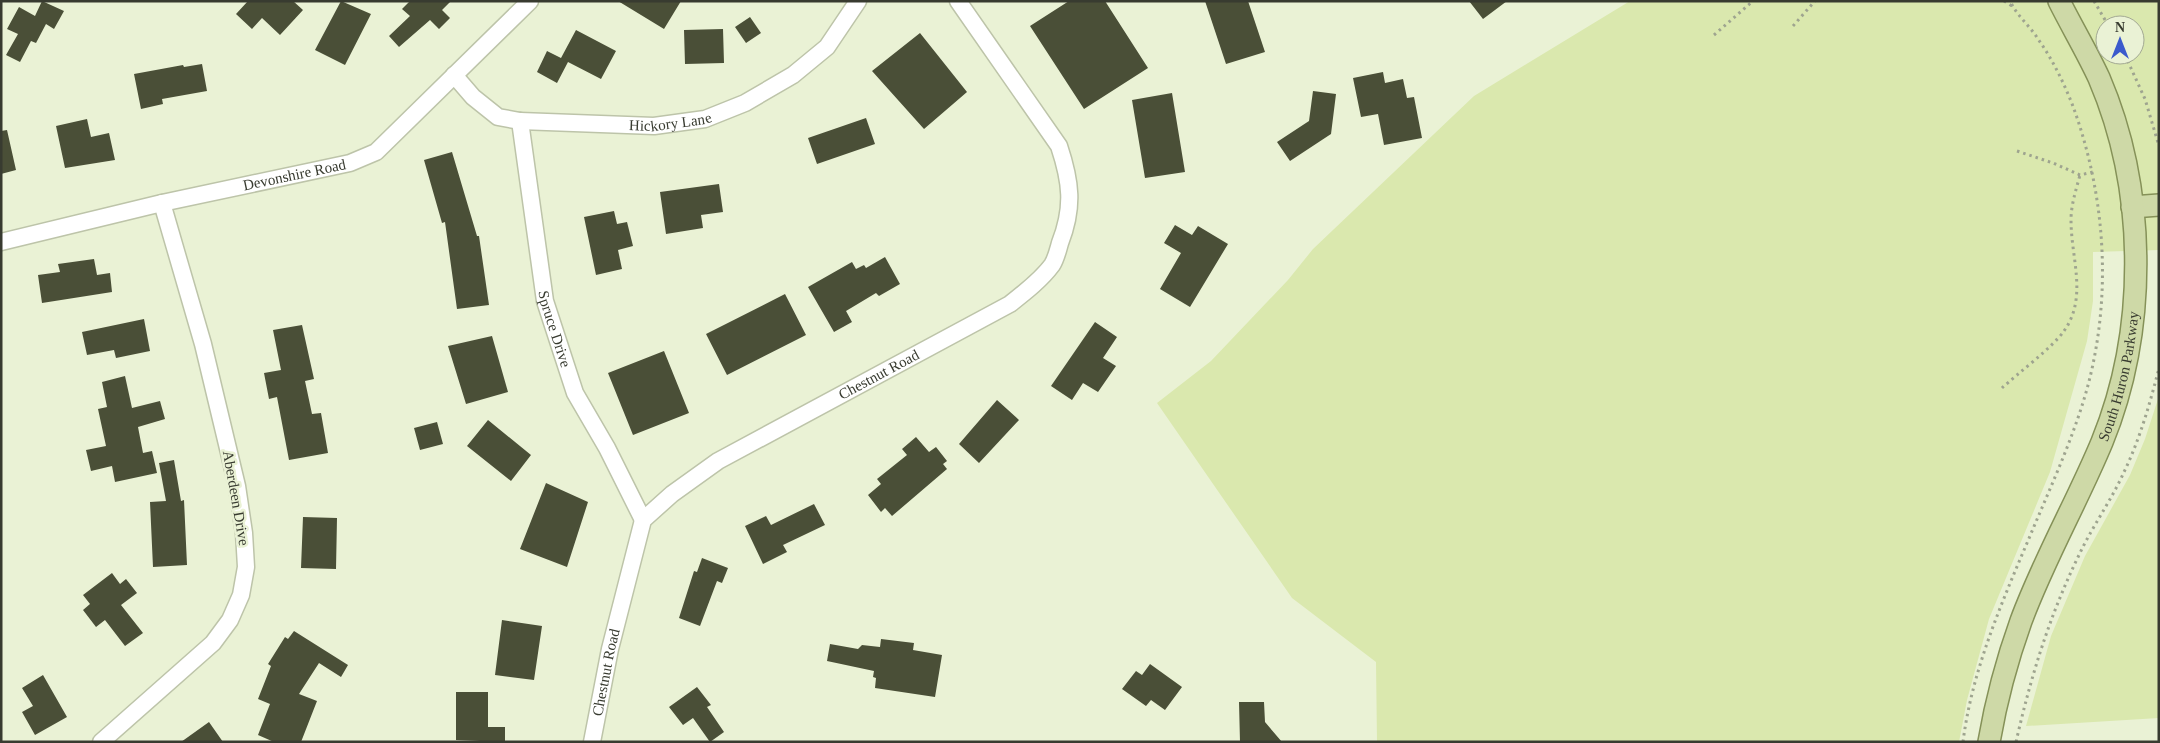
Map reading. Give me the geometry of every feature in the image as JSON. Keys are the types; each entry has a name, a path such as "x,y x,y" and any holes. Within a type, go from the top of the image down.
{"main road":[{"name":"South Huron Parkway","path":"1989,742 2000,689 2022,620 2102,442 2118,393 2128,348 2133,310 2135,247 2126,165 2099,78 2060,1"},
{"path":"2132,207 2159,205"}],"street":[{"name":"Devonshire Road","path":"1,242 162,203 350,163 376,152 530,1"},
{"name":"Hickory Lane","path":"454,75 473,97 498,117 520,121 654,126 705,119 745,103 793,75 827,47 858,1"},
{"name":"Chestnut Road","path":"592,742 610,649 643,520 672,494 718,461 1010,304 1032,286 1052,264 1064,233 1070,196 1068,173 1059,146 958,1"},
{"name":"Spruce Drive","path":"520,121 545,300 575,393 607,448 643,520"},
{"name":"Aberdeen Drive","path":"101,742 213,643 230,620 241,595 246,567 244,532 237,486 203,344 162,203"}],"path":[{"path":"1714,35 1753,1"},
{"path":"1793,26 1815,1"},
{"path":"2004,1 2012,6"},
{"path":"1963,742 1971,701 1994,621 2057,473 2089,381 2098,336 2102,280 2102,248 2093,172 2073,107 2052,62 2037,37 2010,1"},
{"path":"2095,2 2102,15"},
{"path":"2130,65 2145,99 2159,146"},
{"path":"2017,151 2053,163 2080,176 2093,172"},
{"path":"2002,388 2063,333 2073,315 2078,295 2071,219 2080,176"},
{"path":"2016,742 2031,676 2044,634 2079,554 2124,472 2139,437 2159,368"}],"green space":[{"path":"1630,1 2159,1 2159,250 2093,252 2093,301 2087,341 2050,472 1989,619 1967,700 1959,742 1377,742 1376,662 1292,598 1157,403 1211,361 1288,280 1313,249 1474,96"},
{"path":"2159,396 2159,718 2026,726 2051,636 2085,556 2130,475 2145,439"}],"building":[{"path":"42,1 64,11 54,29 46,24 36,43 31,41 20,62 6,55 18,34 7,29 19,7 35,16"},
{"path":"248,1 293,1 303,10 280,35 262,18 252,29 236,14"},
{"path":"341,1 371,14 345,65 315,50"},
{"path":"410,1 451,1 442,10 450,18 439,29 430,20 399,47 389,36 410,16 402,9"},
{"path":"618,1 681,1 664,29"},
{"path":"1069,1 1105,1 1148,68 1084,109 1030,26"},
{"path":"1205,1 1248,1 1265,52 1226,64"},
{"path":"1469,1 1507,1 1483,19"},
{"path":"750,17 761,33 746,43 735,27"},
{"path":"723,29 724,63 685,64 684,30"},
{"path":"576,30 616,51 601,79 568,62 557,83 537,72 547,51 561,58"},
{"path":"920,33 967,92 924,129 872,71"},
{"path":"202,64 207,91 162,99 163,104 141,109 134,74 183,65 184,67"},
{"path":"1383,72 1385,83 1403,79 1407,98 1414,97 1422,138 1384,145 1378,114 1361,117 1353,78"},
{"path":"1313,91 1336,94 1331,134 1290,161 1277,142 1309,121"},
{"path":"1172,93 1185,172 1145,178 1132,100"},
{"path":"866,118 875,144 817,164 808,138"},
{"path":"87,119 91,137 109,133 115,160 65,168 56,126"},
{"path":"7,130 16,170 1,174 1,131"},
{"path":"452,152 477,236 479,236 489,305 457,309 445,222 442,223 424,160"},
{"path":"719,184 723,212 701,215 703,228 666,234 660,192"},
{"path":"614,211 617,224 627,222 633,246 618,250 622,269 596,275 584,217"},
{"path":"1175,225 1192,235 1198,226 1228,244 1190,307 1160,289 1181,253 1164,243"},
{"path":"885,257 900,284 879,296 876,293 846,311 852,322 834,332 808,287 852,262 856,269 864,265 866,268"},
{"path":"94,259 97,275 110,273 112,292 42,303 38,275 60,272 58,264"},
{"path":"785,294 806,335 727,375 706,334"},
{"path":"144,319 150,351 116,358 114,350 87,355 82,332"},
{"path":"1095,322 1117,337 1103,358 1116,366 1098,392 1083,383 1072,400 1051,386"},
{"path":"302,325 314,379 305,381 312,414 321,413 328,453 289,460 277,397 269,399 264,373 281,370 273,330"},
{"path":"492,336 508,392 466,404 448,346"},
{"path":"664,351 689,413 633,435 608,373"},
{"path":"125,376 132,408 160,401 165,419 138,427 143,453 152,451 157,473 115,482 112,466 91,471 86,450 106,446 98,409 107,407 102,382"},
{"path":"997,400 1019,420 979,463 959,444"},
{"path":"488,420 531,455 511,481 467,446"},
{"path":"437,422 443,444 420,450 414,428"},
{"path":"916,437 929,452 936,447 947,461 943,464 947,469 892,516 885,508 881,512 868,495 881,484 877,479 907,455 902,449"},
{"path":"174,460 181,501 184,500 187,565 153,567 150,502 166,501 159,463"},
{"path":"546,483 588,502 567,567 520,549"},
{"path":"814,504 825,525 783,545 787,552 763,564 745,526 766,516 771,525"},
{"path":"303,517 337,518 336,569 301,568"},
{"path":"702,558 728,568 722,583 717,581 700,626 679,618 694,571 697,572"},
{"path":"112,573 120,584 126,579 137,593 121,605 143,633 125,646 105,620 96,627 83,610 90,604 83,595"},
{"path":"502,620 542,626 534,680 495,675"},
{"path":"294,631 348,665 341,677 319,663 299,694 317,701 301,742 274,742 258,735 270,704 258,699 271,666 268,664 285,637 288,639"},
{"path":"881,639 914,643 913,650 942,655 935,697 875,688 876,678 873,677 874,671 827,661 830,644 858,649 862,645 880,647"},
{"path":"1150,664 1182,687 1165,710 1151,700 1146,706 1122,689 1136,671 1142,675"},
{"path":"43,675 67,717 35,735 22,712 33,706 22,688"},
{"path":"697,687 711,705 707,707 724,732 710,742 693,718 683,725 669,707"},
{"path":"456,692 488,692 488,727 505,727 505,742 456,740"},
{"path":"1239,702 1264,702 1265,722 1282,742 1240,742"},
{"path":"209,722 223,742 181,742"}]}
